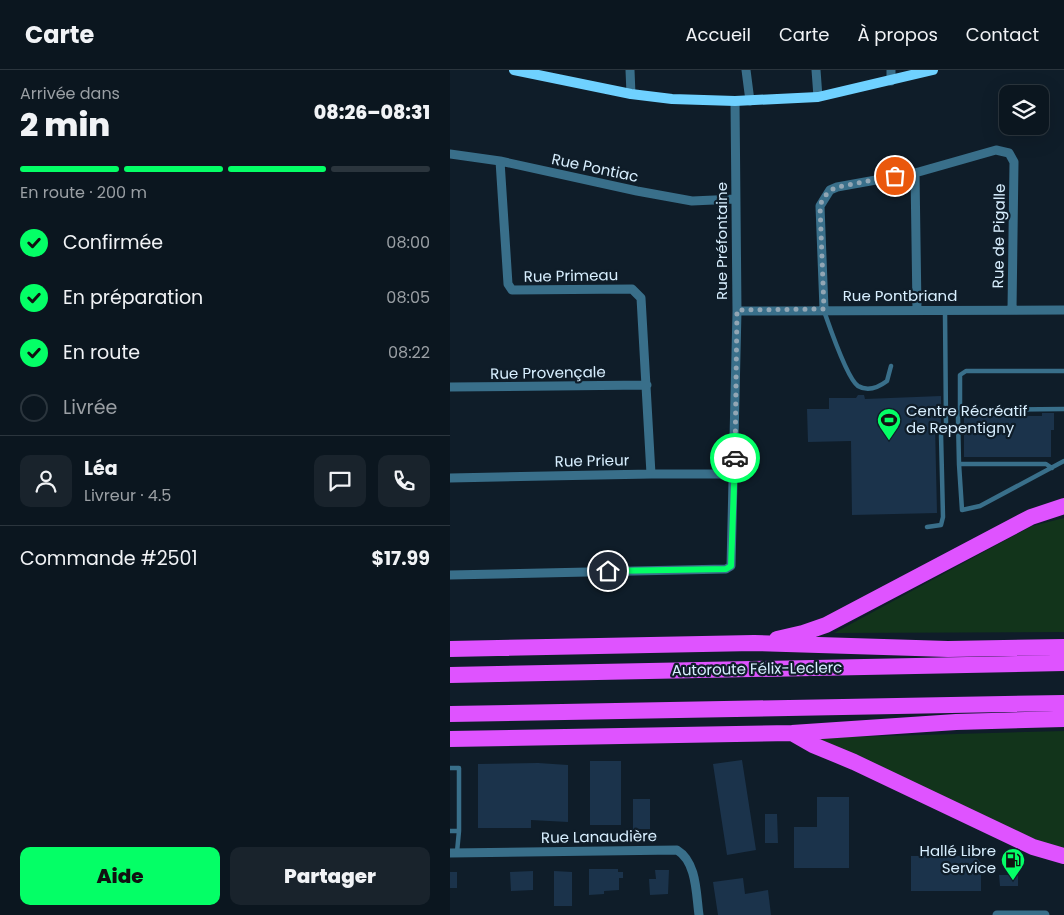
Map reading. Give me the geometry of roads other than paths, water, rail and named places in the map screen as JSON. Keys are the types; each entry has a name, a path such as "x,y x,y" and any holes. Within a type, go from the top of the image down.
{"highway":[{"path":"754,644 803,633 826,624 1032,517 1064,506"},
{"path":"450,649 754,644 956,649 1064,647"},
{"name":"Autoroute Félix-Leclerc","path":"450,675 1064,663"},
{"path":"450,714 1064,702"},
{"path":"450,739 792,733 956,722 1064,719"},
{"path":"792,733 813,745 854,762 1033,847 1064,856"}],"street":[{"path":"514,70 551,74 631,94 672,99 735,101 818,97 933,70"},
{"path":"630,70 631,94"},
{"path":"746,70 750,101"},
{"path":"816,70 818,97"},
{"path":"891,70 891,81"},
{"name":"Rue Préfontaine","path":"450,575 726,569 731,566 733,560 737,310 735,101"},
{"name":"Rue de Pigalle","path":"915,173 996,150 1009,153 1014,162 1012,310"},
{"name":"Rue Pontiac","path":"450,154 500,161 659,196 692,201 736,199"},
{"name":"Rue Primeau","path":"500,161 508,284 512,290 632,289 637,292 643,308 651,474"},
{"path":"824,309 820,206 823,199 830,190 837,187 915,173 917,309"},
{"name":"Rue Pontbriand","path":"737,310 1064,310"},
{"name":"Rue Provençale","path":"450,388 647,385"},
{"name":"Rue Prieur","path":"450,478 735,474"},
{"name":"Rue Lanaudière","path":"453,853 677,850 683,854 692,867 699,915"},
{"path":"997,915 1045,915"}],"lane":[{"path":"824,309 836,345 855,383 867,389 878,387 887,381 891,366"},
{"path":"927,527 940,525 943,517 941,434 946,424 945,310"},
{"path":"1064,371 962,373 958,418 962,510 980,506 1064,462"},
{"path":"960,410 1064,409"},
{"path":"959,464 1046,464 1052,468"},
{"path":"450,768 459,768 459,831 453,853"},
{"path":"450,831 459,831"}],"place":[{"name":"Centre Récréatif de Repentigny","path":"889,441"},
{"name":"Hallé Libre Service","path":"1013,881"}]}
